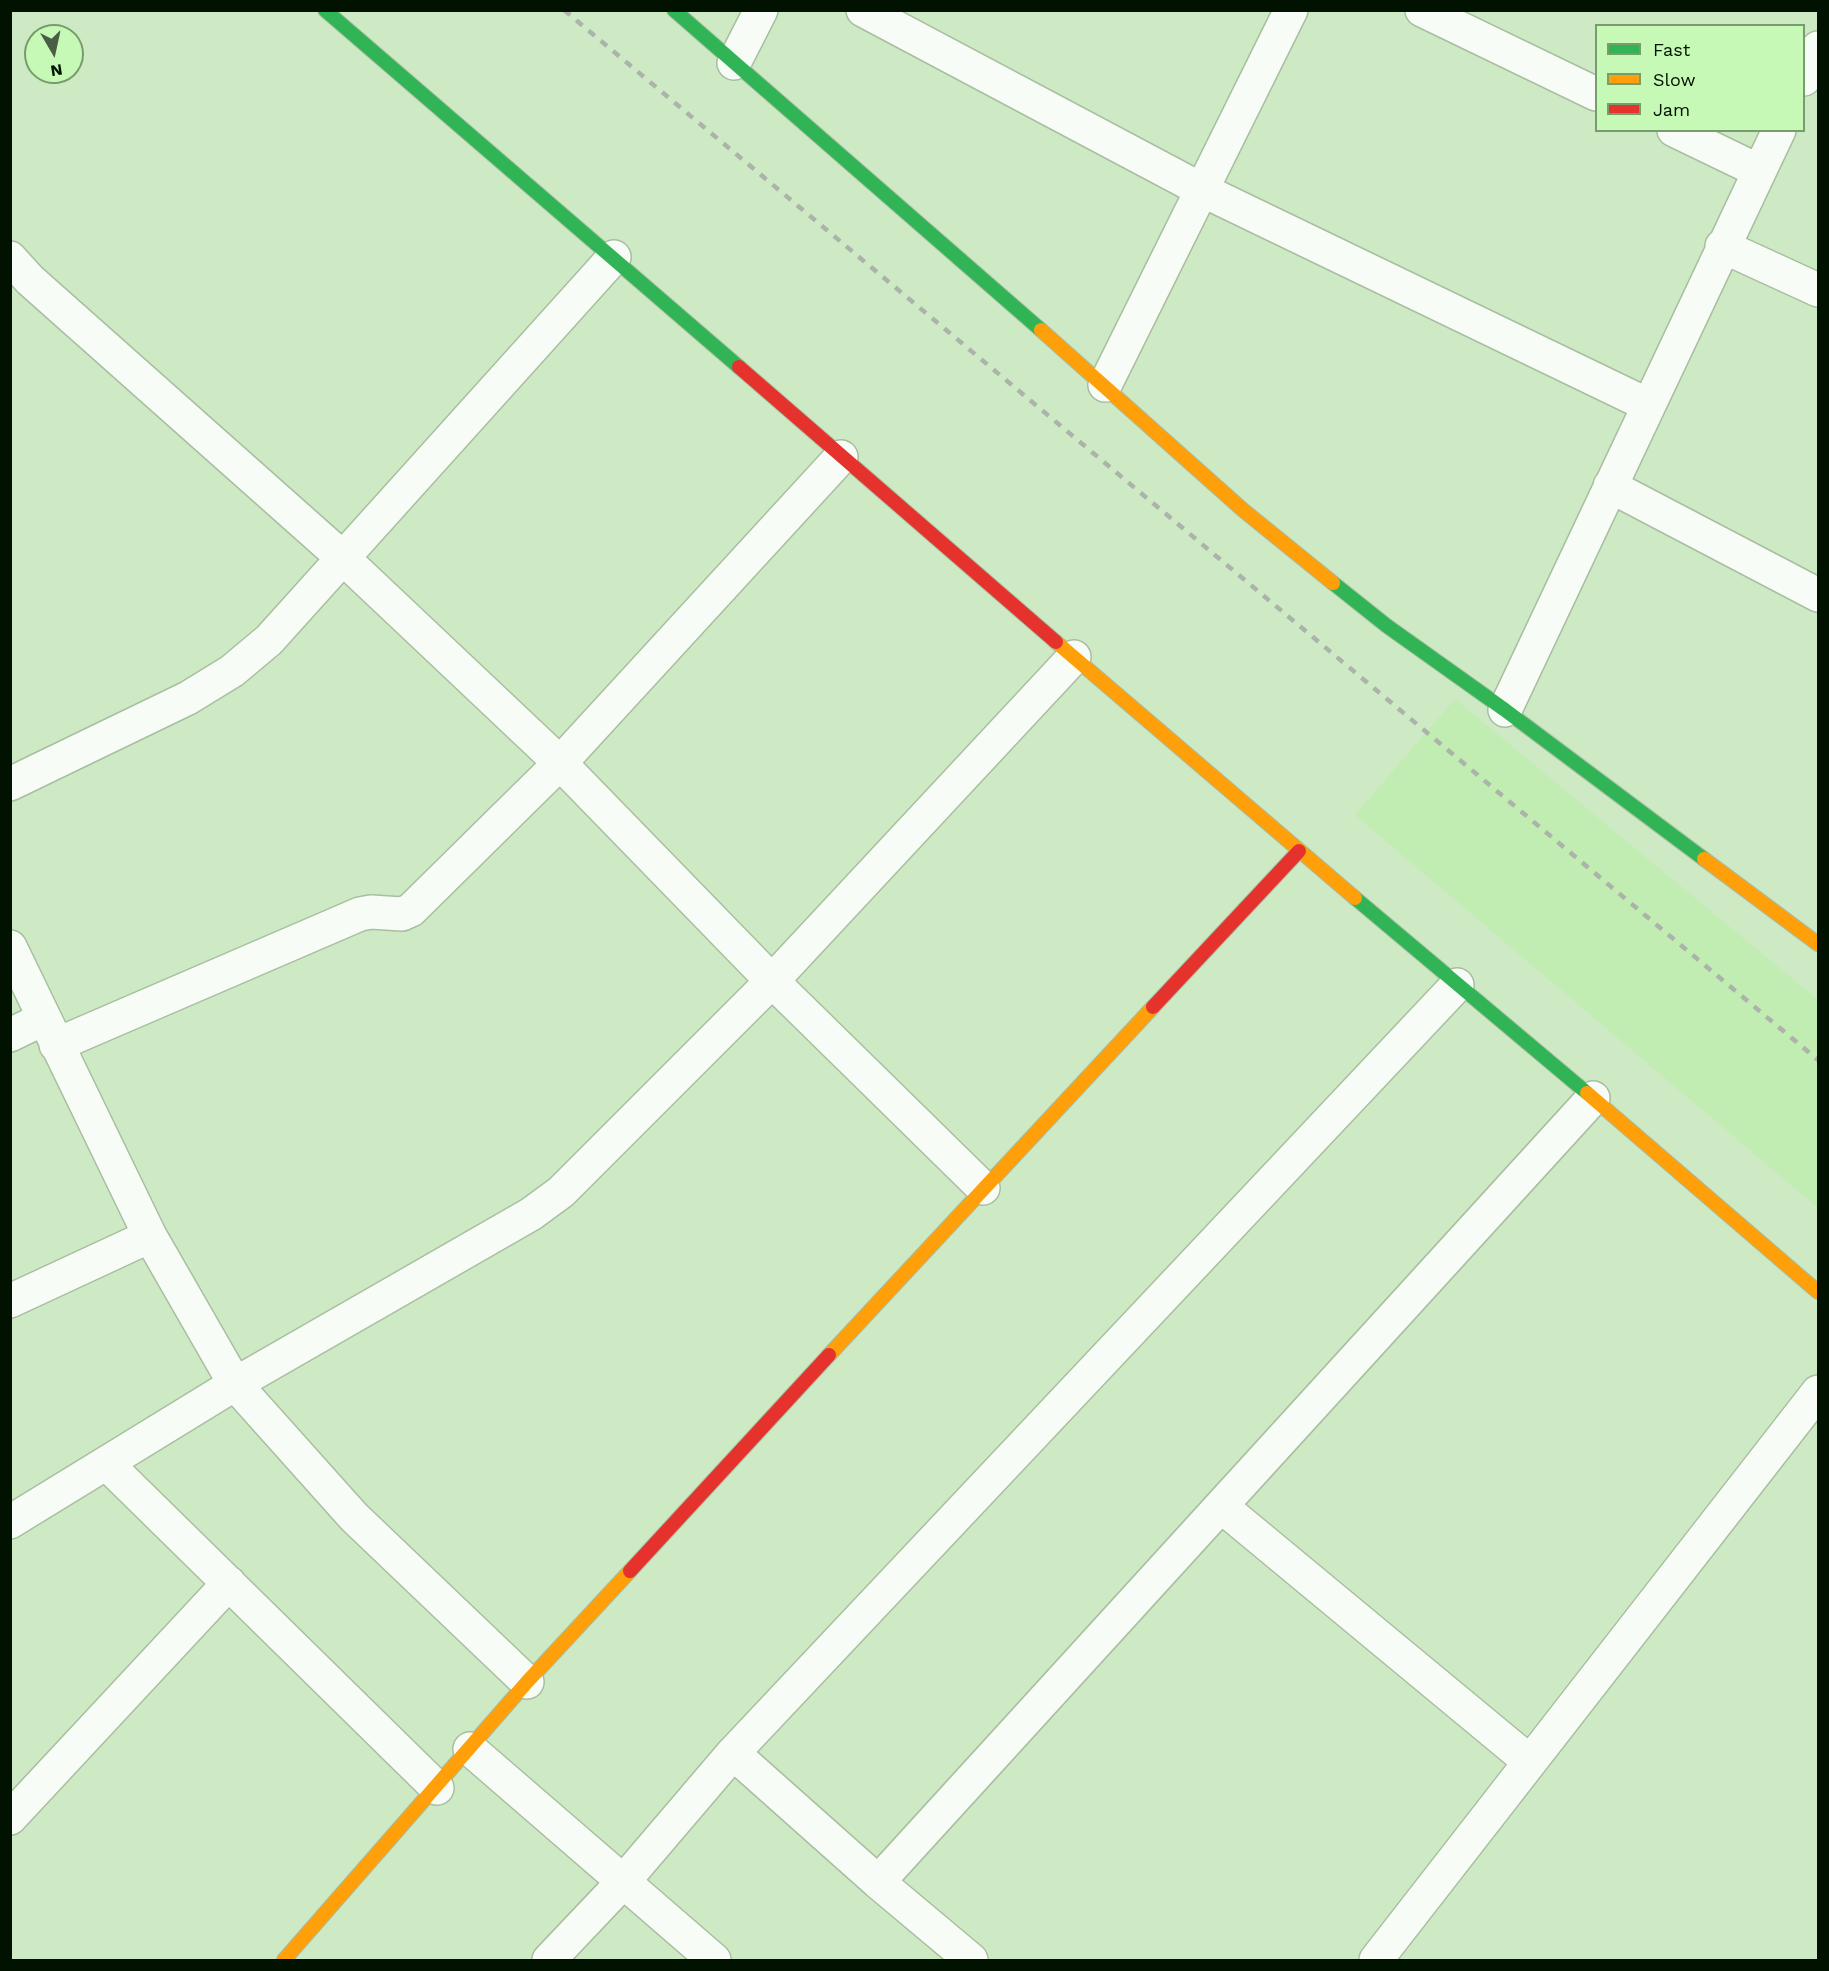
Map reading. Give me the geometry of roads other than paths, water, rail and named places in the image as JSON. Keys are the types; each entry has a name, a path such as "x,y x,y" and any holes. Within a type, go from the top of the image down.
{"street":[{"path":"325,10 614,256 841,457 1299,851 1593,1098 1818,1292"},
{"path":"674,10 1105,385 1252,517 1387,626 1505,710 1818,944"},
{"path":"734,63 761,10"},
{"path":"863,10 1202,190 1648,405"},
{"path":"1105,385 1291,10"},
{"path":"1422,10 1595,94"},
{"path":"1805,75 1818,48"},
{"path":"1678,132 1759,171"},
{"path":"1505,710 1722,246 1778,132"},
{"path":"1722,246 1818,290"},
{"path":"10,784 188,698 232,671 269,640 614,256"},
{"path":"10,258 30,280 344,559 560,763 772,981 982,1188"},
{"path":"10,1035 49,1032 360,914 371,912 402,915 411,910 560,763 841,457"},
{"path":"1610,486 1818,594"},
{"path":"10,1522 235,1384 531,1214 561,1192 772,981 1074,657"},
{"path":"284,1960 527,1682 982,1188 1299,851"},
{"path":"10,947 49,1032 150,1236 235,1384 354,1517 527,1682"},
{"path":"549,1960 623,1882 733,1753 1457,985"},
{"path":"878,1882 1593,1098"},
{"path":"10,1301 150,1236"},
{"path":"1376,1960 1818,1392"},
{"path":"107,1464 436,1788"},
{"path":"1221,1506 1530,1762"},
{"path":"10,1818 229,1583"},
{"path":"470,1749 714,1960"},
{"path":"733,1753 878,1882 971,1960"}],"railway":[{"path":"564,10 1818,1060"}]}
